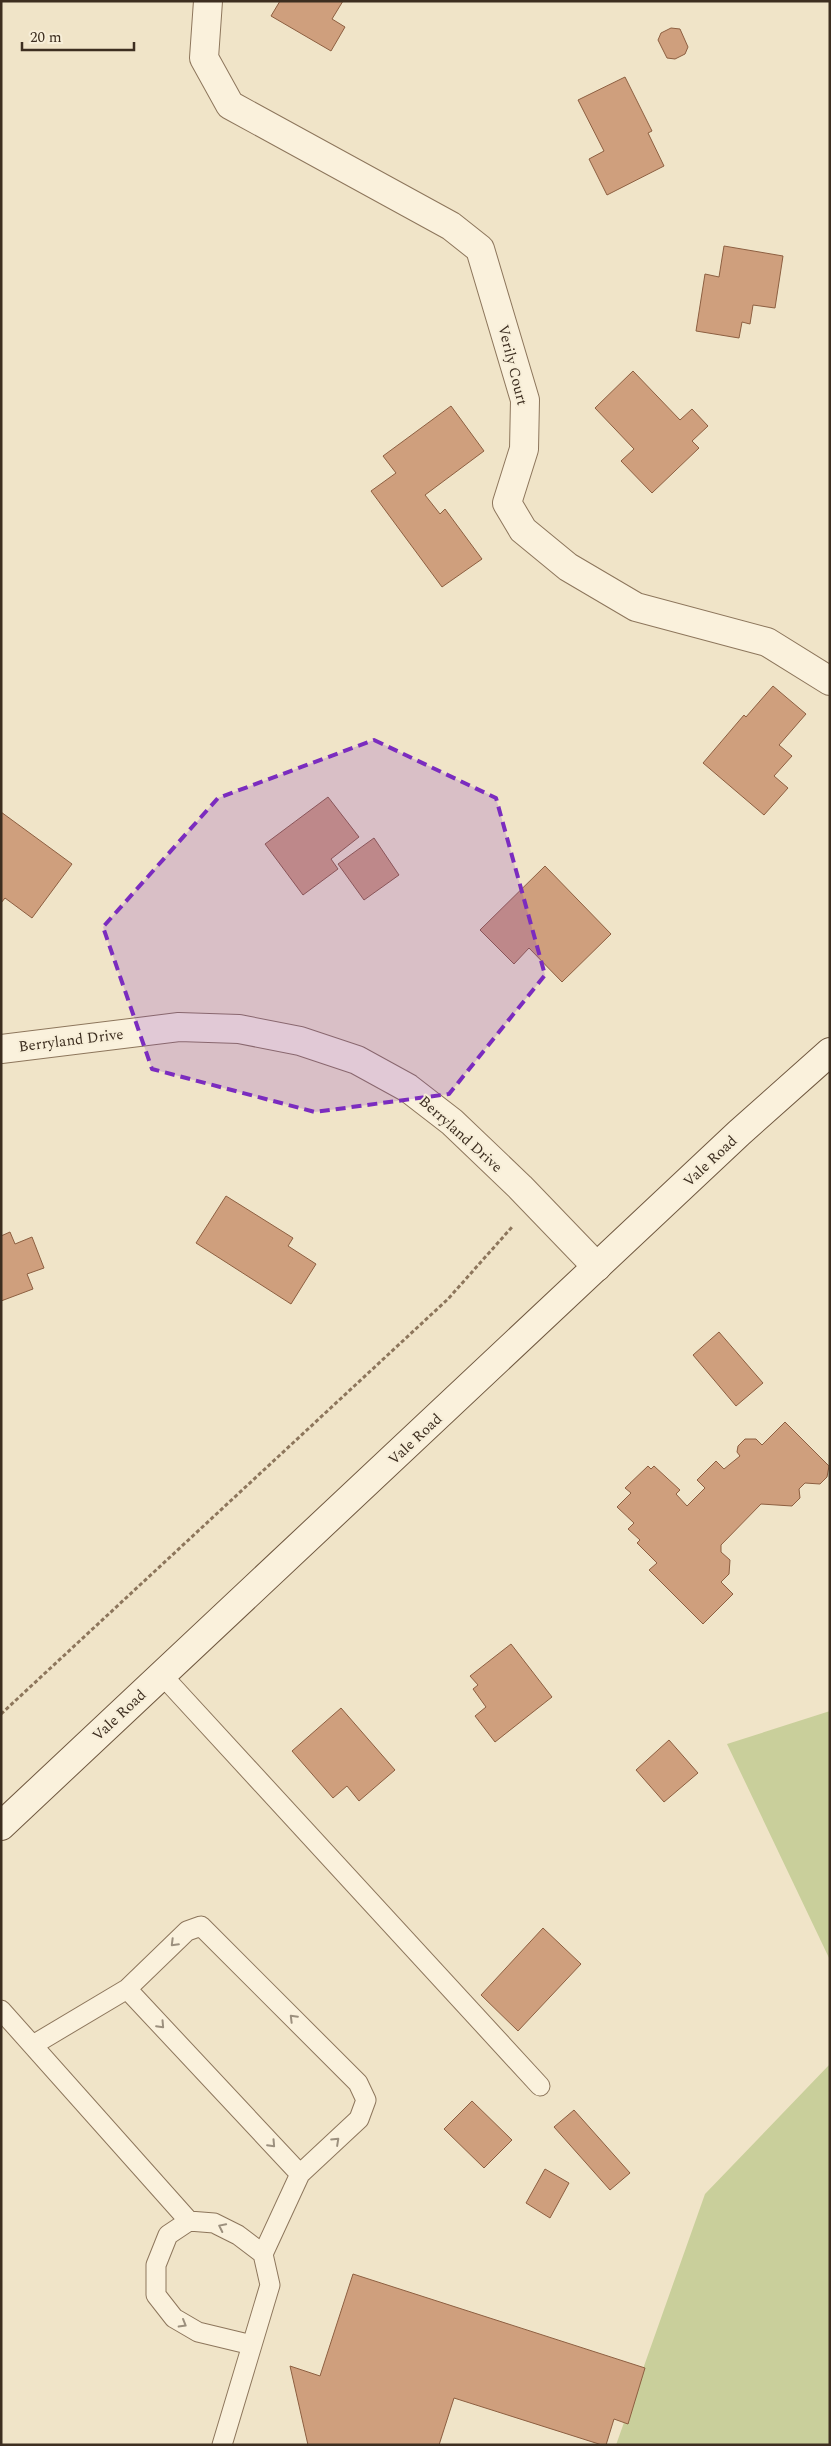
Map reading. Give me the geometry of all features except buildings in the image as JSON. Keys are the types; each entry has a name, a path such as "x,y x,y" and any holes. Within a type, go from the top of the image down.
{"street":[{"name":"Verily Court","path":"208,1 204,58 230,105 450,226 480,249 525,400 524,449 507,503 523,530 568,567 636,607 767,642 830,681"},
{"name":"Berryland Drive","path":"1,1049 179,1027 239,1029 300,1041 357,1060 408,1088 452,1122 597,1267"},
{"name":"Vale Road","path":"1,1826 739,1133 830,1052"}],"lane":[{"path":"162,1675 540,2086"},
{"path":"33,2045 127,1989 187,1931 201,1926 358,2084 366,2100 359,2119 300,2174 263,2254 270,2285 222,2445"},
{"path":"127,1989 300,2174"},
{"path":"1,2010 189,2221"},
{"path":"252,2345 198,2332 174,2318 156,2295 156,2265 168,2235 189,2221 214,2223 238,2235 263,2254"}],"path":[{"path":"1,1714 448,1299 536,1204"}],"highlighted area":[{"path":"374,740 496,798 545,975 449,1094 315,1112 152,1069 103,927 218,798"}],"green space":[{"path":"830,1711 830,1960 727,1744"},
{"path":"830,2064 830,2445 616,2445 705,2194"}]}
